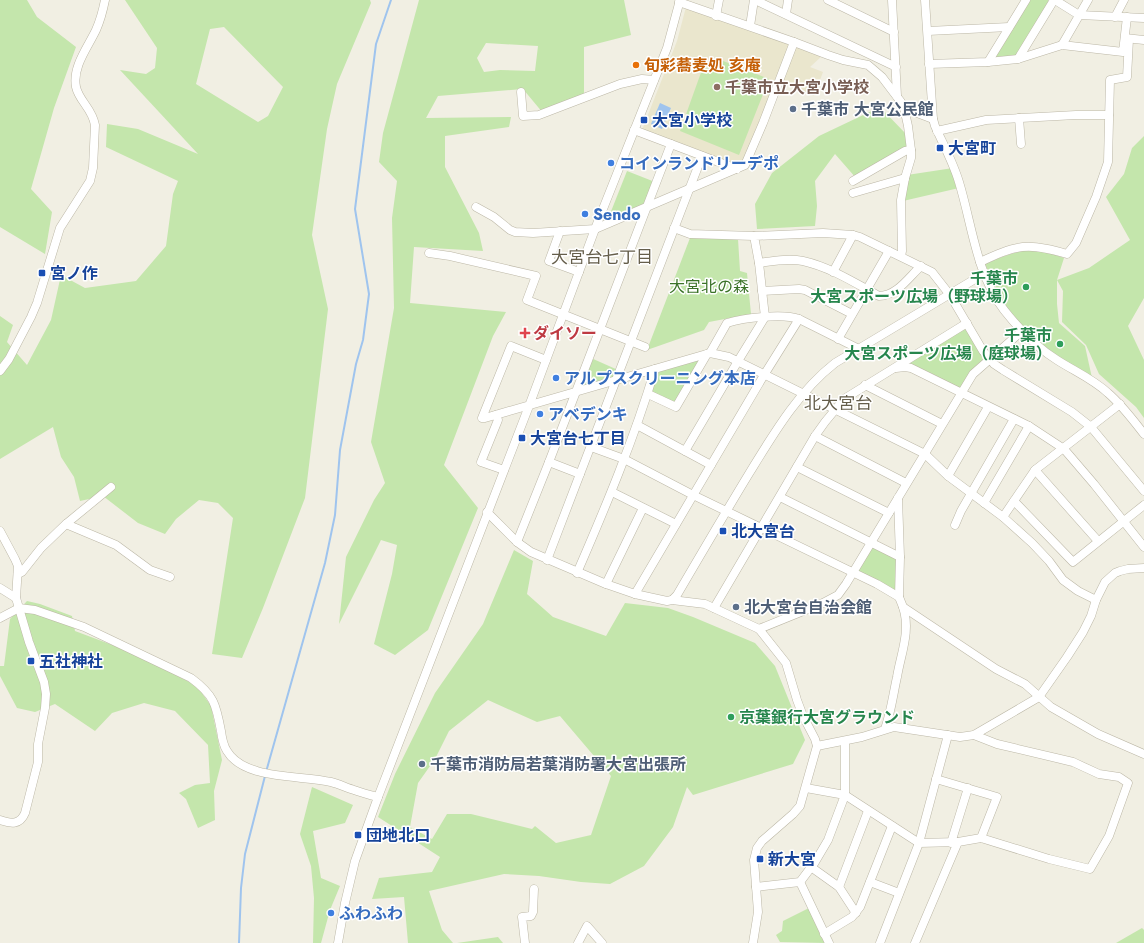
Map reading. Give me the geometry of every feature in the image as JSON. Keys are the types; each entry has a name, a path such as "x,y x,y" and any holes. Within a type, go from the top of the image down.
{"street":[{"path":"0,371 9,359 37,303 60,228 87,186 92,174 95,125 91,113 76,88 76,74 79,64 97,28 105,0"},
{"path":"716,16 719,0"},
{"path":"750,26 754,0 896,66"},
{"path":"786,14 788,0"},
{"path":"828,0 894,32"},
{"path":"892,0 897,96"},
{"path":"925,0 933,119 937,131 953,164 980,262 993,294 1003,309 1022,331 1045,352 1108,393 1120,404 1144,434"},
{"path":"988,62 1026,0"},
{"path":"1018,59 1054,0 1080,15 1144,18"},
{"path":"1062,45 1088,0"},
{"path":"1115,16 1124,0"},
{"path":"338,943 355,861 378,797 529,406 595,229 667,48 679,1 716,16 750,26 843,60 868,65 882,77 897,96 904,108 912,150 901,200 901,256"},
{"path":"980,262 1007,250 1033,246 1067,254 1076,243 1096,197 1108,162 1110,80 1127,77 1127,17"},
{"path":"928,31 1009,27"},
{"path":"929,64 988,62 1018,59 1062,45 1123,52 1127,38"},
{"path":"1127,38 1144,40"},
{"path":"476,207 494,217 510,230 515,232 533,233 595,229 745,165 794,42"},
{"path":"521,92 523,116 539,115 620,84 642,79 654,80"},
{"path":"904,108 933,119"},
{"path":"937,131 986,120 1076,115 1109,115"},
{"path":"1019,118 1021,144"},
{"path":"634,130 737,169"},
{"path":"517,542 601,329 671,144"},
{"path":"853,181 905,151 912,150"},
{"path":"547,560 702,156"},
{"path":"853,193 905,178"},
{"path":"674,228 690,234 754,236 822,233 853,235 901,256 932,272 950,295 983,351 990,359 1003,370 1072,412 1091,427 1144,491"},
{"path":"560,231 549,261 579,272"},
{"path":"833,272 853,235"},
{"path":"685,451 765,317 759,263 754,236"},
{"path":"838,339 889,251"},
{"path":"429,253 450,256 536,276 527,300 645,347"},
{"path":"759,263 802,260 833,272 880,296 887,296 893,293 921,266"},
{"path":"672,600 677,595 779,424 813,382 835,363 985,273"},
{"path":"762,291 799,289 852,314"},
{"path":"648,394 676,407 727,323 739,319 792,316 859,349"},
{"path":"635,594 764,375 799,319"},
{"path":"714,608 815,436 835,409 844,399 865,385 967,323"},
{"path":"759,629 823,603 838,595 973,374 1022,331"},
{"path":"546,360 511,346 482,418 655,370 708,353 725,356 804,393 925,454 948,476 1003,518 1032,543 1049,561 1063,580 1078,591 1096,600"},
{"path":"894,368 911,368 1029,426 1064,449 1144,547"},
{"path":"578,573 612,492 648,394 655,370"},
{"path":"865,385 942,424"},
{"path":"1003,518 1036,470 1120,404"},
{"path":"948,476 988,407"},
{"path":"496,415 498,420 481,462 504,470"},
{"path":"955,525 961,511 1014,419"},
{"path":"637,425 711,465"},
{"path":"984,504 1029,426"},
{"path":"815,436 906,483"},
{"path":"591,447 624,459 693,495 727,510 877,584 899,597"},
{"path":"549,462 580,474"},
{"path":"797,467 889,513"},
{"path":"1036,470 1098,541"},
{"path":"18,574 22,572 41,548 66,524 112,487"},
{"path":"612,492 676,524"},
{"path":"780,496 900,557"},
{"path":"885,729 890,714 897,675 904,651 907,618 899,597 900,557 898,498"},
{"path":"1014,500 1073,562 1144,505"},
{"path":"606,584 643,508"},
{"path":"488,512 517,542 531,552 547,560 635,594 667,601 672,600 705,604 759,629 786,663 799,705 816,739 817,746 800,806 762,841 757,848 754,860 758,912 753,943"},
{"path":"66,524 116,545 150,570 170,577"},
{"path":"0,531 18,566 16,598 44,682 46,694 45,708 38,744 38,762 25,813 18,823 9,823 0,820"},
{"path":"817,746 845,741 894,727 960,737 974,734 1039,697 1083,632 1105,582 1115,573 1128,569 1144,568"},
{"path":"0,588 16,598"},
{"path":"903,606 996,669 1025,684 1051,707 1098,734 1144,754"},
{"path":"0,618 19,608 35,610 84,627 191,678 202,686 211,696 216,706 223,744 233,759 241,765 255,771 332,783 378,797"},
{"path":"806,788 845,795 919,843 955,842 981,838 1049,859 1090,869 1109,836 1128,783 1119,777 1099,774 1072,762 997,744 974,734"},
{"path":"880,943 919,843 948,735"},
{"path":"756,888 800,882 828,840 845,795 845,741"},
{"path":"936,779 997,797 981,838"},
{"path":"915,943 955,842 968,788"},
{"path":"839,887 868,811"},
{"path":"824,934 856,913 860,907 892,826"},
{"path":"811,867 839,887 856,913"},
{"path":"800,882 829,943"},
{"path":"870,882 899,893"},
{"path":"525,943 522,917 531,916 533,912 534,889"},
{"path":"578,943 587,926 602,943"}],"shaded area":[{"name":"千葉市立大宮小学校","path":"686,7 791,44 744,164 738,167 642,130 677,41"},
{"path":"795,45 823,55 810,67 823,72 814,96 780,83"}],"green space":[{"path":"0,0 27,0 37,17 76,47 54,108 31,189 52,212 45,254 0,227"},
{"path":"125,0 370,0 371,3 337,84 327,129 312,235 328,309 305,498 263,608 242,658 212,654 233,518 218,503 199,500 176,519 165,534 138,523 103,496 80,501 74,477 61,457 53,427 0,459 0,316 13,325 7,342 27,365 51,320 61,275 85,288 136,281 166,246 173,194 178,181 106,147 107,124 138,129 198,154 120,70 146,74 155,68 157,48","holes":["224,27 283,87 268,116 258,122 196,84 210,29"]},
{"path":"419,0 624,0 631,35 584,47 584,95 543,113 523,89 438,96 426,118 511,117 509,127 445,136 445,167 479,233 483,251 414,247 410,303 506,312 493,336 444,465 478,508 428,630 395,655 374,644 392,574 397,545 381,540 339,624 346,557 374,500 385,483 371,442 394,308 392,218 397,181 379,162 383,133","holes":["486,43 538,46 535,71 500,70 484,72 477,58"]},
{"path":"1029,0 1048,0 1049,3 1018,56 996,60 995,57"},
{"path":"718,59 769,79 739,155 680,131 703,67 714,71"},
{"path":"880,107 906,134 907,151 856,178 835,154 815,181 817,206 815,226 757,229 755,204 772,173 819,136"},
{"path":"1144,136 1144,298 1128,326 1144,360 1144,418 1136,407 1099,374 1086,345 1062,322 1063,291 1057,280 1089,268 1130,240 1106,197 1124,174 1132,148"},
{"path":"953,168 959,188 903,201 907,175"},
{"path":"627,171 655,182 646,204 608,219"},
{"name":"大宮北の森","path":"690,238 738,239 740,271 747,273 751,314 709,322 704,330 647,350"},
{"name":"千葉市 大宮スポーツ広場（野球場）","path":"1021,251 1041,251 1064,258 1057,280 1059,323 1085,346 1092,378 1060,360 1035,341 1002,302 985,264"},
{"path":"966,328 984,356 984,359 970,374 960,388 907,364"},
{"path":"591,358 618,370 615,378 582,387 580,385"},
{"path":"700,358 676,404 651,391 658,371"},
{"path":"872,547 898,558 898,595 858,572"},
{"path":"514,550 533,561 527,594 553,617 606,636 625,603 668,608 755,643 775,666 805,740 793,764 693,795 687,787 673,827 644,866 610,884 581,882 539,876 504,874 429,891 442,930 453,943 408,943 404,897 372,899 379,878 432,872 440,857 378,817 395,774 435,693 483,624","holes":["488,700 537,722 560,716 611,776 591,835 556,843 535,826 532,829 471,814 447,814 432,839 410,827 418,783 435,759 449,731"]},
{"path":"27,601 40,604 72,616 75,631 131,652 197,686 211,706 222,760 214,791 215,820 198,828 186,799 179,793 195,785 210,783 208,745 175,711 144,703 112,713 95,731 55,704 35,712 17,708 0,676 0,666 4,666 10,619"},
{"path":"312,787 353,805 345,823 313,831 321,878 340,886 330,910 321,943 313,943 314,898 311,866 300,834"},
{"path":"809,908 826,943 780,942 776,935 782,931 783,921"},
{"path":"1142,928 1144,930 1144,943 1116,943"},
{"path":"498,937 503,943 457,943"}],"water":[{"path":"660,103 671,108 662,129 651,124"}],"waterway":[{"path":"266,772 325,563 335,515 340,450 356,364 363,340 369,294 355,209 376,44 391,0"},
{"path":"239,943 241,888 245,854 265,776"}],"place":[{"name":"旬彩蕎麦処 亥庵","path":"636,65"},
{"name":"千葉市立大宮小学校","path":"717,87"},
{"name":"千葉市 大宮公民館","path":"793,109"},
{"name":"大宮小学校","path":"644,120"},
{"name":"大宮町","path":"940,148"},
{"name":"コインランドリーデポ","path":"611,163"},
{"name":"Sendo","path":"585,214"},
{"name":"宮ノ作","path":"42,273"},
{"name":"千葉市 大宮スポーツ広場（野球場）","path":"1026,287"},
{"name":"ダイソー","path":"525,333"},
{"name":"千葉市 大宮スポーツ広場（庭球場）","path":"1060,344"},
{"name":"アルプスクリーニング本店","path":"556,378"},
{"name":"アベデンキ","path":"540,414"},
{"name":"大宮台七丁目","path":"522,438"},
{"name":"北大宮台","path":"723,531"},
{"name":"北大宮台自治会館","path":"736,607"},
{"name":"五社神社","path":"31,661"},
{"name":"京葉銀行大宮グラウンド","path":"731,717"},
{"name":"千葉市消防局若葉消防署大宮出張所","path":"422,764"},
{"name":"団地北口","path":"358,835"},
{"name":"新大宮","path":"760,859"},
{"name":"ふわふわ","path":"331,913"}],"district":[{"name":"大宮台七丁目","path":"602,257"},
{"name":"北大宮台","path":"838,403"}]}
